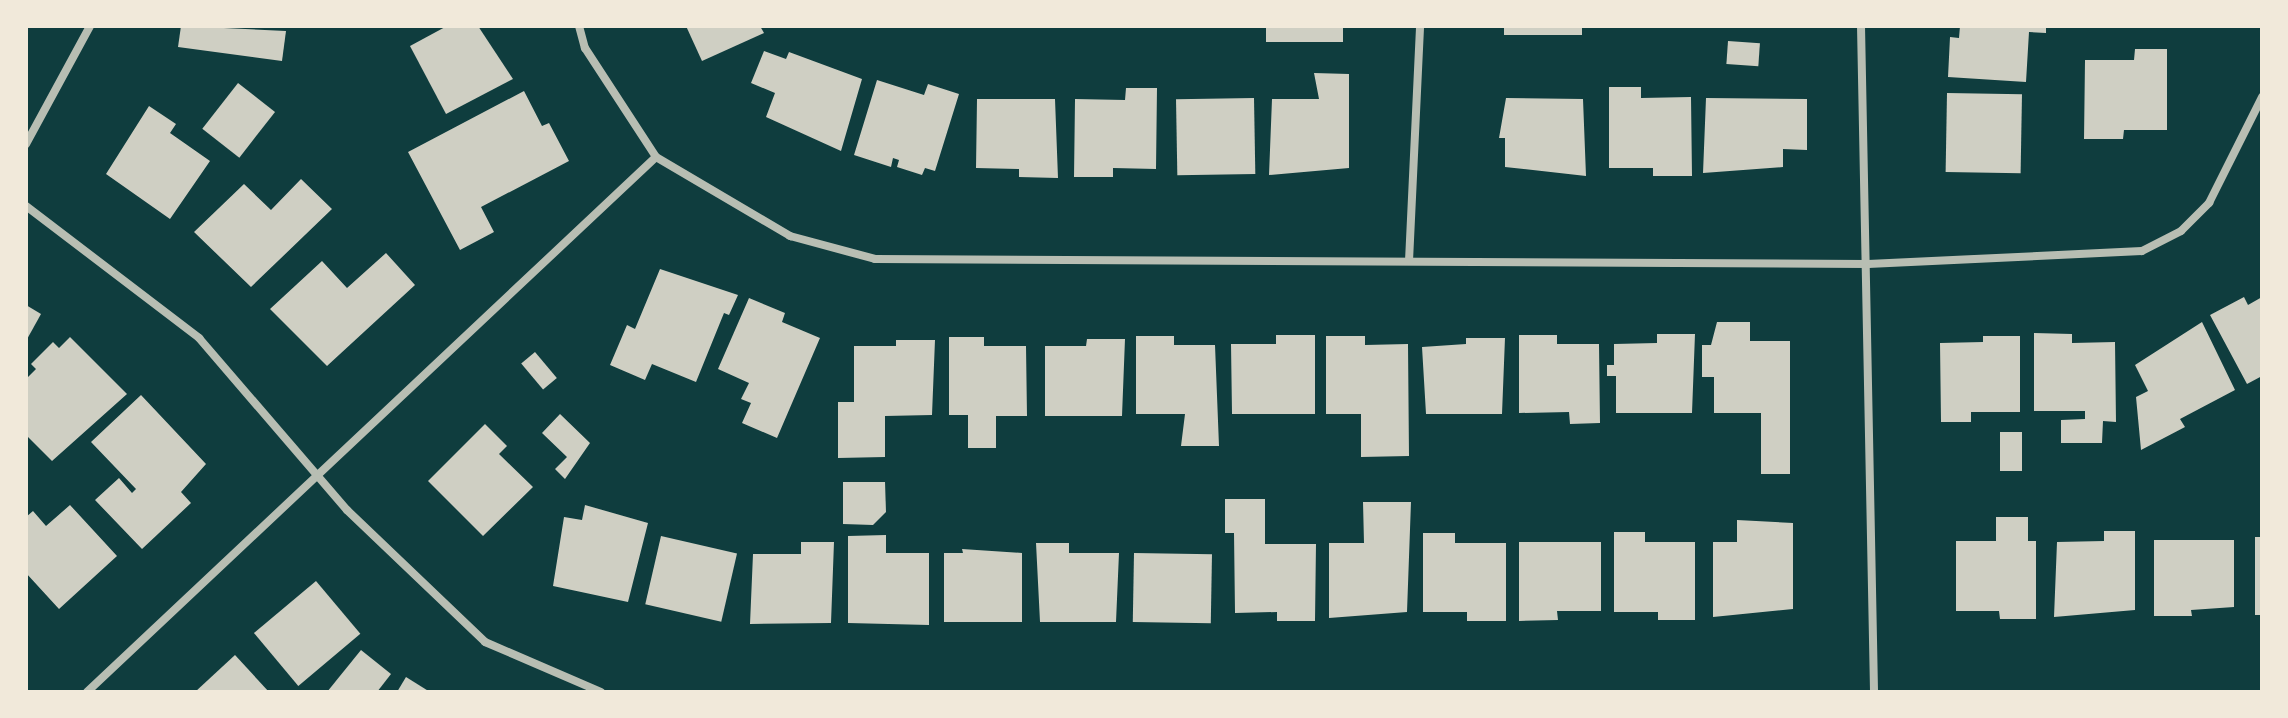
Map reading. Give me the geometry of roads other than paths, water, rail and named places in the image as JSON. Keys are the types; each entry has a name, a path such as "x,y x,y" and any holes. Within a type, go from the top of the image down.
{"street":[{"path":"26,144 90,26"},
{"path":"579,26 585,48 656,157 790,236 875,259 1868,264 2142,251 2181,231 2209,203 2262,97"},
{"path":"1409,261 1420,26"},
{"path":"1861,26 1874,692"},
{"path":"87,692 317,472 656,157"},
{"path":"26,206 199,338 347,510 485,642 601,692"}]}
